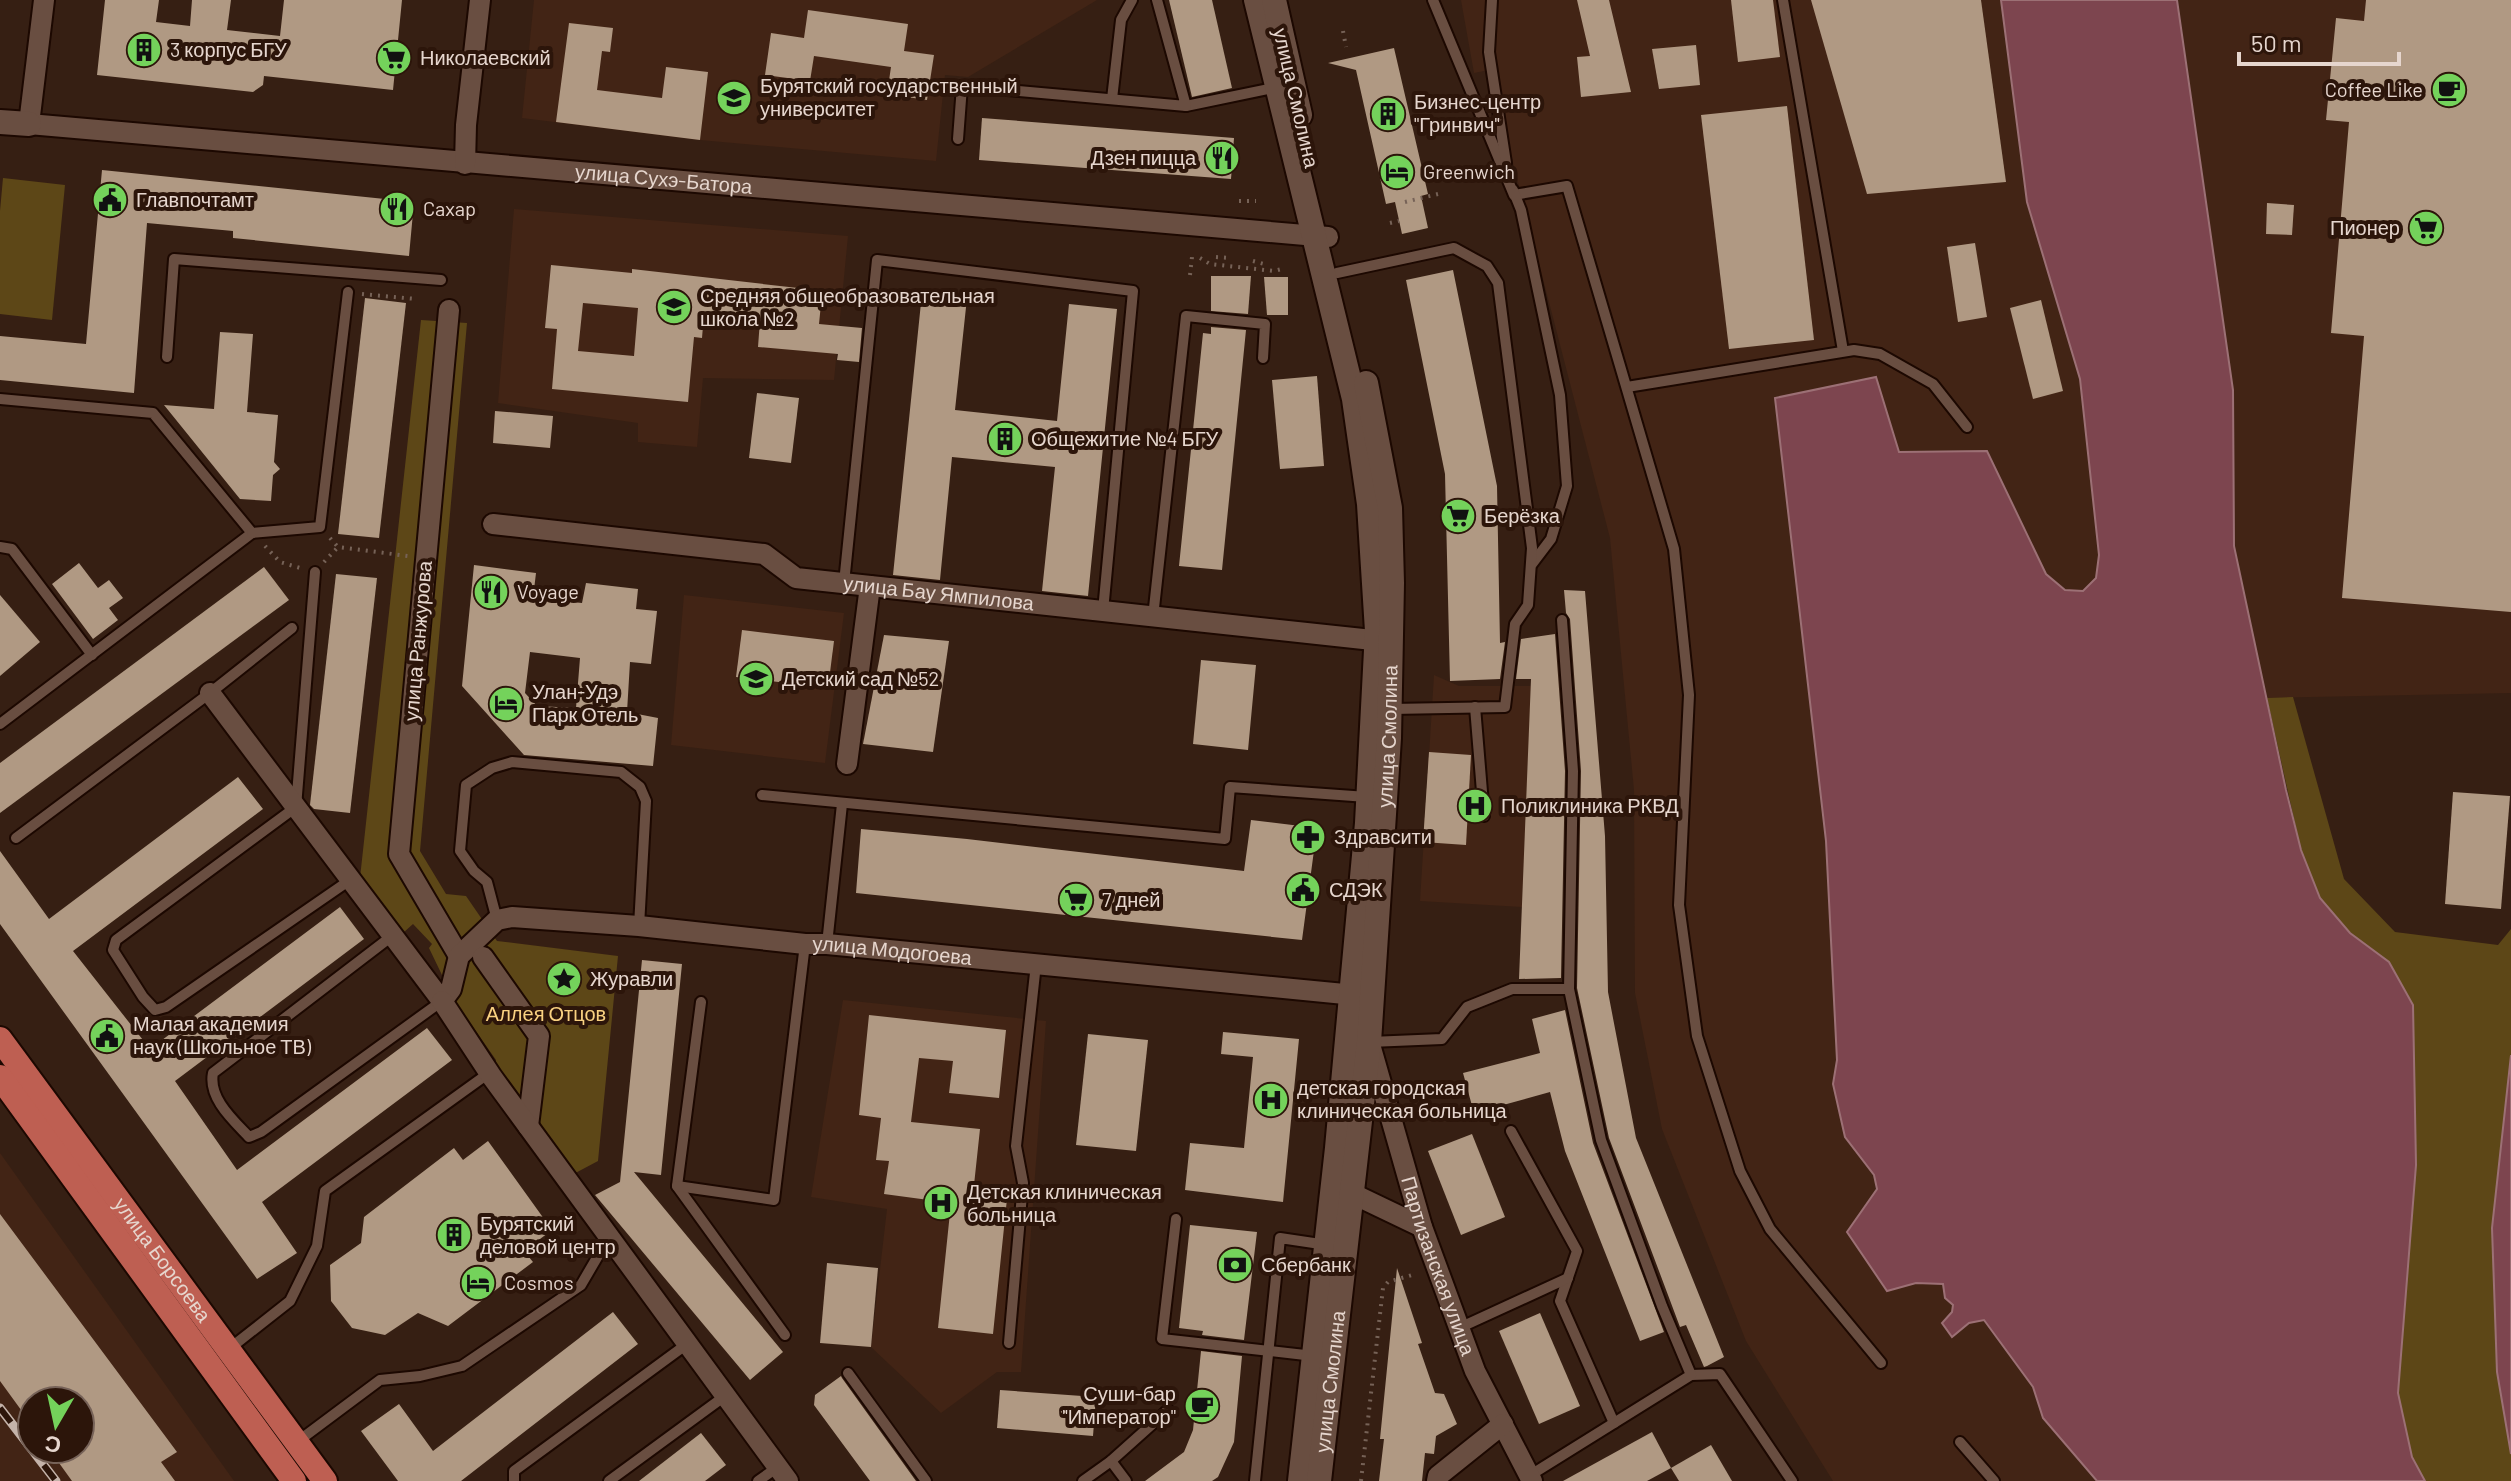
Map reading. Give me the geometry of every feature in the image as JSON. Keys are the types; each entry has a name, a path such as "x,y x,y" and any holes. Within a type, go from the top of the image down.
{"main road":[{"path":"1256,0 1285,86"},
{"name":"улица Смолина","path":"1274,0 1285,86 1320,236 1337,273 1365,375 1390,508 1384,641 1390,709 1377,797 1362,996 1369,1042 1351,1193 1336,1246 1306,1476"},
{"name":"улица Сухэ-Батора","path":"0,122 29,124"},
{"path":"1320,236 1354,399 1384,641 1377,797"},
{"path":"1336,1246 1362,996"},
{"name":"улица Борсоева","path":"0,1039 325,1481"},
{"name":"улица Борсоева","path":"0,1077 294,1481"}],"street":[{"path":"29,124 44,0"},
{"path":"465,164 466,125 480,0"},
{"name":"улица Сухэ-Батора","path":"29,124 1320,236"},
{"name":"улица Ранжурова","path":"449,310 399,854 459,956"},
{"name":"улица Бау Ямпилова","path":"493,524 764,554 796,578 1384,641"},
{"path":"847,764 870,586"},
{"path":"210,693 392,936 446,995 489,1073 783,1474"},
{"name":"улица Модогоева","path":"497,920 512,917 639,926 1362,996"},
{"path":"446,995 459,956 497,920"},
{"path":"483,957 539,1036 528,1126"},
{"name":"Партизанская улица","path":"1369,1042 1422,1227 1459,1328 1475,1371 1531,1478"},
{"path":"1351,1193 1422,1227"},
{"path":"1437,1481 1438,1476 1503,1424"}],"lane":[{"path":"1112,99 1121,20 1132,0"},
{"path":"1157,0 1186,106"},
{"path":"1433,0 1521,210 1560,395 1567,486 1551,539 1530,565"},
{"path":"1492,0 1489,52 1503,152 1514,195"},
{"path":"1783,0 1843,351"},
{"path":"958,139 962,86 1186,106 1285,86"},
{"path":"1514,195 1567,186 1674,549 1689,695 1679,905 1697,1036 1740,1171 1770,1229 1881,1363"},
{"path":"1337,273 1454,248 1487,266 1498,283 1532,548 1528,605 1515,624 1505,707 1390,709"},
{"path":"167,357 174,259 441,280"},
{"path":"844,583 877,260 1133,291 1103,611"},
{"path":"0,724 252,533 320,527 348,292"},
{"path":"1153,617 1186,316 1265,324 1263,358"},
{"path":"1627,387 1854,350 1880,354 1933,384 1967,427"},
{"path":"0,399 153,413 252,533"},
{"path":"0,547 12,549 92,655"},
{"path":"315,572 296,807 116,940 113,950 155,1010 166,1007 350,880"},
{"path":"1562,620 1573,771 1569,989 1601,1140 1662,1306 1691,1375"},
{"path":"16,838 292,628"},
{"path":"1475,707 1484,816"},
{"path":"497,920 487,882 474,871 460,851 466,785 492,768 512,762 621,772 640,787 646,801 639,926"},
{"path":"762,795 1225,839 1230,787 1377,797"},
{"path":"827,944 842,804"},
{"path":"392,936 213,1073 211,1083 214,1095 249,1137 261,1132 446,995"},
{"path":"677,1186 774,1200 805,944"},
{"path":"1009,1343 1023,1183 1016,1146 1036,964"},
{"path":"1369,1042 1442,1039 1467,1007 1512,989 1569,989"},
{"path":"701,1002 677,1186 785,1335"},
{"path":"228,1350 290,1301 317,1246 325,1191 489,1073"},
{"path":"1511,1131 1577,1251 1560,1301 1614,1423"},
{"path":"1176,1219 1162,1339 1323,1357"},
{"path":"295,1443 380,1380 420,1376 462,1366 581,1285 609,1237"},
{"path":"1255,1481 1280,1238 1336,1246"},
{"path":"1459,1328 1568,1278"},
{"path":"514,1481 514,1471 687,1344"},
{"path":"848,1373 926,1481"},
{"path":"1531,1478 1691,1375 1720,1374 1792,1481"},
{"path":"609,1481 725,1396"},
{"path":"1083,1481 1111,1461 1168,1410"},
{"path":"1960,1442 1994,1481"},
{"path":"1111,1461 1126,1481"},
{"path":"758,1481 783,1474"}],"path":[{"path":"1343,31 1346,47"},
{"path":"1405,202 1438,194"},
{"path":"1239,201 1256,201"},
{"path":"1390,223 1399,221"},
{"path":"1190,275 1192,257"},
{"path":"1216,257 1230,258"},
{"path":"1200,258 1210,264 1274,271 1282,269"},
{"path":"1253,261 1268,265"},
{"path":"348,292 416,299"},
{"path":"320,527 338,547 426,558"},
{"path":"252,533 280,562 315,572"},
{"path":"1361,1481 1383,1288 1388,1282 1412,1275"}],"shaded area":[{"name":"Бурятский государственный университет","path":"534,0 1097,0 968,77 945,75 936,161 700,140 522,118"},
{"path":"1461,0 2001,0 2027,202 2080,379 2099,556 2096,578 2083,591 2065,590 2046,574 1987,451 1899,452 1876,377 1775,399 1826,841 1837,1060 1833,1084 1845,1137 1874,1175 1887,1291 1916,1283 1943,1284 1953,1305 1952,1312 1969,1323 1984,1320 2033,1387 2043,1418 2097,1481 1833,1481 1746,1341 1662,1129 1635,993 1634,790 1610,538 1489,70 1474,73"},
{"path":"2001,0 2177,0 2233,390 2234,546 2286,790 2301,850 2320,898 2350,933 2389,962 2413,1005 2416,1165 2398,1393 2412,1457 2425,1481 2097,1481 2043,1418 2033,1387 1984,1320 1969,1323 1952,1337 1942,1323 1952,1312 1953,1305 1945,1298 1943,1284 1916,1283 1887,1291 1847,1232 1877,1189 1874,1175 1845,1137 1833,1084 1837,1060 1826,841 1775,398 1876,377 1899,452 1987,451 2046,574 2065,590 2083,591 2096,578 2099,555 2080,379 2027,202"},
{"path":"2178,0 2511,0 2511,693 2267,698 2234,546 2233,390"},
{"name":"Средняя общеобразовательная школа №2","path":"514,209 848,236 834,380 703,378 697,447 638,442 638,423 498,403"},
{"name":"Детский сад №52","path":"684,595 844,613 825,763 671,745"},
{"name":"Поликлиника РКВД","path":"1434,675 1459,686 1531,686 1522,907 1420,901"},
{"name":"Детская клиническая больница","path":"843,1000 1046,1021 1021,1372 997,1372 941,1413 871,1347 887,1209 811,1197"},
{"path":"2511,1055 2511,1454 2497,1372 2492,1228"},
{"path":"0,1153 234,1481 0,1481"}],"green space":[{"path":"3,178 65,185 52,320 0,314"},
{"name":"Аллея Отцов","path":"421,320 467,323 420,851 446,894 466,896 497,941 618,956 598,1161 566,1178 492,1077 496,1060 454,1000 429,948 432,944 413,924 403,933 359,887"},
{"path":"2293,697 2344,879 2395,932 2498,945 2511,929 2511,1055 2492,1228 2497,1372 2511,1454 2511,1481 2425,1481 2412,1457 2398,1393 2416,1165 2413,1005 2389,962 2350,933 2320,898 2301,850 2267,698"}],"building":[{"path":"105,0 159,0 156,22 190,26 192,0 231,0 227,30 280,36 284,0 402,0 393,90 264,76 263,85 253,92 97,75"},
{"path":"1169,0 1212,0 1232,88 1192,97"},
{"path":"1577,0 1609,0 1631,92 1581,97 1577,57 1590,56"},
{"path":"1731,0 1773,0 1780,57 1738,62"},
{"path":"1811,0 1981,0 2006,182 1867,194"},
{"path":"2366,0 2511,0 2511,612 2342,598 2364,336 2331,333 2349,122 2326,120 2336,18 2364,21"},
{"path":"808,10 908,24 904,51 934,55 927,100 887,94 891,67 814,56 810,81 765,75 771,33 804,38"},
{"path":"569,23 613,28 610,52 602,51 597,90 662,98 666,67 708,72 700,140 556,122"},
{"path":"1696,45 1700,85 1659,89 1652,49"},
{"name":"Бизнес-центр \"Гринвич\"","path":"1394,48 1428,194 1421,196 1428,228 1402,234 1395,202 1386,204 1356,70 1328,63"},
{"path":"1787,106 1814,340 1729,349 1701,115"},
{"path":"982,118 1234,138 1231,179 979,160"},
{"path":"102,170 414,202 409,256 233,238 233,231 147,223 134,393 0,380 0,336 86,344"},
{"path":"2267,203 2294,205 2292,235 2266,234"},
{"path":"1975,243 1987,317 1958,322 1947,247"},
{"path":"551,265 632,273 632,269 798,288 797,302 821,304 819,324 862,328 859,362 837,360 838,354 758,347 760,320 704,314 702,338 694,337 688,402 552,389 557,329 545,328","holes":["583,303 638,308 634,356 578,351"]},
{"path":"1453,270 1497,486 1500,643 1505,642 1500,679 1450,681 1445,474 1406,280"},
{"path":"1211,276 1251,276 1248,314 1211,311"},
{"path":"1264,277 1288,277 1288,315 1267,315"},
{"name":"Общежитие №4 БГУ","path":"922,293 967,298 955,410 1057,421 1069,304 1117,309 1088,596 1042,591 1055,467 952,457 940,580 893,575"},
{"path":"365,298 406,303 379,538 338,534"},
{"path":"2041,300 2063,391 2033,399 2010,308"},
{"path":"1211,327 1246,330 1222,570 1179,566 1203,333 1211,334"},
{"path":"220,332 253,334 247,412 278,415 274,462 280,469 273,475 271,501 240,499 164,405 214,409"},
{"path":"1317,376 1324,466 1280,469 1272,380"},
{"path":"757,393 799,398 791,463 749,458"},
{"path":"495,411 553,416 550,448 493,443"},
{"path":"79,563 98,588 109,580 123,598 109,608 118,620 93,639 52,584"},
{"path":"474,565 536,573 533,598 582,603 586,583 638,589 636,609 657,611 651,664 630,662 627,712 658,718 653,766 524,755 462,686","holes":["530,652 580,658 576,708 537,706 525,693"]},
{"path":"264,567 289,600 0,813 0,763"},
{"path":"336,574 377,578 350,813 314,809 310,805"},
{"path":"1564,590 1585,591 1605,836 1608,992 1636,1138 1724,1357 1704,1367 1686,1325 1680,1327 1609,1138 1577,988 1581,771 1570,619 1566,613"},
{"path":"0,595 40,642 0,676"},
{"path":"742,630 834,641 828,688 736,677"},
{"path":"1555,634 1565,771 1561,978 1519,979 1531,679 1516,679 1521,639"},
{"path":"884,635 949,641 933,752 863,744"},
{"path":"1201,660 1256,665 1248,750 1193,744"},
{"path":"1429,752 1471,755 1466,845 1423,842"},
{"path":"238,777 263,809 73,951 150,1049 340,907 364,939 175,1081 237,1170 427,1028 452,1060 262,1202 297,1253 257,1279 0,924 0,851 49,919"},
{"path":"2453,792 2510,796 2501,909 2445,904"},
{"path":"1251,820 1317,828 1302,940 856,893 861,829 1244,871"},
{"path":"642,960 682,964 661,1175 634,1172 783,1352 750,1380 595,1195 620,1182"},
{"path":"1565,1010 1593,1143 1664,1332 1640,1341 1565,1151 1550,1092 1474,1113 1463,1073 1540,1053 1532,1019"},
{"path":"869,1015 1006,1030 999,1098 949,1093 953,1061 919,1058 911,1122 980,1129 974,1185 1008,1189 993,1334 938,1328 951,1203 884,1194 889,1161 876,1160 881,1118 859,1115"},
{"name":"детская городская клиническая больница","path":"1223,1032 1299,1039 1283,1202 1185,1190 1190,1143 1244,1148 1253,1057 1221,1054"},
{"path":"1088,1034 1148,1040 1136,1151 1076,1145"},
{"path":"1472,1134 1505,1217 1461,1235 1428,1151"},
{"name":"Бурятский деловой центр","path":"488,1141 552,1230 524,1251 533,1262 448,1326 418,1313 385,1335 352,1328 331,1301 330,1265 361,1243 364,1217 454,1148 463,1160"},
{"path":"0,1214 177,1452 161,1462 175,1481 72,1481 60,1465 96,1465 96,1385 16,1385 16,1403 0,1381"},
{"path":"1190,1225 1257,1232 1244,1340 1202,1335 1203,1331 1179,1328"},
{"path":"827,1263 878,1268 871,1347 820,1343"},
{"path":"1397,1268 1435,1393 1444,1394 1457,1424 1436,1436 1434,1454 1425,1453 1422,1481 1379,1481 1384,1439 1380,1439"},
{"path":"613,1312 638,1344 461,1481 398,1481 361,1431 399,1404 433,1451"},
{"path":"1540,1313 1580,1406 1539,1424 1499,1331"},
{"path":"1201,1351 1242,1356 1234,1442 1218,1477 1212,1481 1145,1481 1184,1452 1193,1430"},
{"path":"841,1376 916,1481 870,1481 814,1405 815,1395"},
{"path":"1000,1390 1096,1397 1093,1436 997,1428"},
{"path":"1652,1432 1671,1468 1647,1481 1563,1481"},
{"path":"701,1433 726,1465 705,1481 639,1481"},
{"path":"1711,1445 1732,1481 1679,1481 1671,1468"}],"railway":[{"path":"0,1408 56,1481"}],"place":[{"name":"3 корпус БГУ","path":"144,50"},
{"name":"Николаевский","path":"394,58"},
{"name":"Coffee Like","path":"2449,90"},
{"name":"Бурятский государственный университет","path":"734,98"},
{"name":"Бизнес-центр \"Гринвич\"","path":"1388,114"},
{"name":"Дзен пицца","path":"1222,158"},
{"name":"Greenwich","path":"1397,172"},
{"name":"Главпочтамт","path":"110,200"},
{"name":"Caxap","path":"397,209"},
{"name":"Пионер","path":"2426,228"},
{"name":"Средняя общеобразовательная школа №2","path":"674,307"},
{"name":"Общежитие №4 БГУ","path":"1005,439"},
{"name":"Берёзка","path":"1458,516"},
{"name":"Voyage","path":"491,592"},
{"name":"Детский сад №52","path":"756,679"},
{"name":"Улан-Удэ Парк Отель","path":"506,704"},
{"name":"Поликлиника РКВД","path":"1475,806"},
{"name":"Здравсити","path":"1308,837"},
{"name":"СДЭК","path":"1303,890"},
{"name":"7 дней","path":"1076,900"},
{"name":"Журавли","path":"564,979"},
{"name":"Малая академия наук (Школьное ТВ)","path":"107,1036"},
{"name":"детская городская клиническая больница","path":"1271,1100"},
{"name":"Детская клиническая больница","path":"941,1203"},
{"name":"Бурятский деловой центр","path":"454,1235"},
{"name":"Сбербанк","path":"1235,1265"},
{"name":"Cosmos","path":"478,1283"},
{"name":"Суши-бар \"Император\"","path":"1202,1406"}]}
